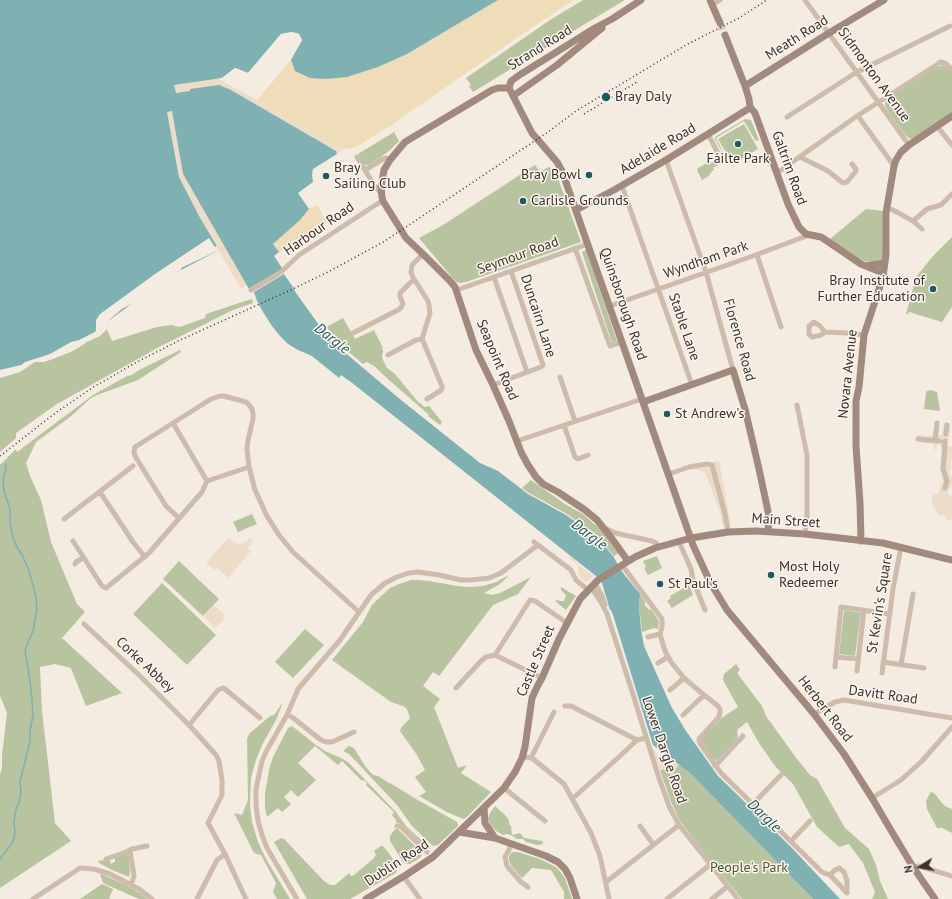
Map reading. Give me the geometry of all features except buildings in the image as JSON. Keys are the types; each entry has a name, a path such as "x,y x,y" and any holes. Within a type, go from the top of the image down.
{"street":[{"name":"Strand Road","path":"395,152 408,139 488,92 498,88 510,88 511,81 515,78 578,43 595,28 641,0"},
{"path":"720,0 711,2 720,23"},
{"name":"Sidmonton Avenue","path":"805,0 909,145"},
{"name":"Meath Road","path":"745,86 884,0"},
{"path":"787,117 857,72 950,26"},
{"name":"Galtrim Road","path":"725,35 745,86 750,107 755,113 795,220 802,231 810,235"},
{"path":"513,96 557,65 578,43"},
{"path":"777,173 858,116 940,62 947,64 952,69"},
{"name":"Quinsborough Road","path":"510,88 534,135 557,162 562,171 691,538"},
{"name":"Adelaide Road","path":"576,210 622,186 666,160 750,107"},
{"path":"858,116 894,166"},
{"path":"894,166 901,152 909,145 952,116"},
{"path":"937,126 952,145"},
{"path":"708,134 720,157 720,161 712,165"},
{"name":"Seapoint Road","path":"395,152 382,176 381,192 383,201 406,238 450,281 457,290 471,338 509,421 524,459 540,481 585,510 597,520 619,547 623,564"},
{"path":"800,156 828,171 844,183 855,174 856,169 852,164"},
{"path":"357,158 374,185 381,192"},
{"path":"365,170 383,159 387,158 390,160"},
{"name":"Florence Road","path":"666,160 706,272 745,409 769,516 768,531"},
{"name":"Novara Avenue","path":"861,540 856,446 856,401 859,387 864,335 883,277 885,263 886,208 894,166"},
{"name":"Stable Lane","path":"622,186 692,385"},
{"path":"913,221 927,209 941,205 952,194"},
{"name":"Harbour Road","path":"251,290 281,272 299,255 383,201"},
{"path":"886,208 893,210 913,221 922,229"},
{"path":"810,235 823,239 861,264 870,269 883,273"},
{"name":"Wyndham Park","path":"610,306 810,235"},
{"name":"Seymour Road","path":"457,290 588,244"},
{"path":"575,248 610,346 622,342"},
{"path":"423,254 416,259 412,265 411,273 428,301 430,314 422,339 442,386 442,389 427,399"},
{"path":"757,254 782,327"},
{"path":"866,266 885,263"},
{"name":"Duncairn Lane","path":"511,271 543,364 543,366 528,372"},
{"path":"493,385 528,372 494,278"},
{"path":"353,333 400,309 403,304 400,293 414,279"},
{"path":"825,332 864,335"},
{"path":"388,355 416,340 422,339"},
{"path":"516,441 692,385 734,370"},
{"path":"560,377 575,421"},
{"path":"179,518 166,507 134,453 135,447 211,399 224,396 246,402 252,408 253,419 247,449 248,466 261,504 267,516 279,535 301,561 359,612 340,640 298,689 287,715 262,761 256,789 258,821 267,848 297,899"},
{"path":"797,405 807,455 807,518 805,534"},
{"path":"173,423 207,481"},
{"path":"937,423 941,442 943,469 950,481 945,488"},
{"path":"564,425 575,457 578,458 588,455"},
{"path":"946,434 947,425"},
{"path":"918,439 941,442 952,448"},
{"path":"669,474 687,468 707,464 712,465 725,514 728,532"},
{"path":"64,519 133,466"},
{"path":"73,541 102,586 106,588 145,557 202,492 207,481 248,466"},
{"path":"100,492 133,542 145,557"},
{"path":"604,528 615,534 652,541 659,547"},
{"name":"Main Street","path":"593,584 642,553 691,538 728,532 768,531 861,540 883,543 952,560"},
{"name":"Herbert Road","path":"691,538 710,582 727,610 814,714 844,754 913,867 935,899"},
{"path":"679,542 691,569 693,580 705,610"},
{"name":"Lower Dargle Road","path":"359,612 374,592 384,583 398,577 409,573 418,572 461,580 489,578 501,573 536,544 570,570 576,580 593,584 607,614 669,806 679,824 738,899"},
{"name":"St Kevin's Square","path":"882,673 889,614 901,547"},
{"path":"76,564 76,562 83,558"},
{"path":"623,564 660,616 662,622 660,634 663,645 674,667 684,678 717,705 720,712 719,717 699,741 721,773 822,872 830,875 848,893 847,881 844,872 839,868 830,875"},
{"name":"Castle Street","path":"459,832 504,788 515,772 522,758 525,747 532,698 567,623 580,599 593,584"},
{"path":"901,665 913,594"},
{"path":"495,655 530,600 535,601 567,623"},
{"path":"834,667 841,607 889,614"},
{"path":"857,671 864,610"},
{"name":"Corke Abbey","path":"84,624 140,676 189,725 216,755 220,763 222,795 208,823 246,899"},
{"path":"648,637 660,634"},
{"path":"456,688 481,661 486,657 495,655 542,678"},
{"path":"658,663 668,657"},
{"path":"836,657 858,659"},
{"name":"St Kevin's Square","path":"883,662 924,668"},
{"path":"670,690 684,678"},
{"path":"189,725 218,690 222,688 227,690 260,718"},
{"path":"683,715 704,695"},
{"name":"Davitt Road","path":"814,714 835,702 844,700 952,718"},
{"path":"565,706 571,706 637,740"},
{"path":"531,758 554,712"},
{"path":"287,715 292,717 321,740 326,742 332,742 354,732"},
{"path":"872,798 901,780 922,761 952,727"},
{"path":"716,766 743,736"},
{"path":"572,799 637,740 646,738"},
{"path":"522,758 531,758 564,784 593,837 600,856 609,899"},
{"path":"753,804 781,775"},
{"path":"504,788 545,821"},
{"path":"484,808 485,823 495,838"},
{"path":"791,841 810,821"},
{"path":"606,882 679,824"},
{"path":"397,826 400,826 427,852"},
{"path":"640,826 653,844"},
{"path":"459,832 495,838 546,856 558,862 565,869 570,878 577,899"},
{"name":"Dublin Road","path":"366,899 404,877 433,857 459,832"},
{"path":"512,844 505,857 507,866 521,882 528,887"},
{"path":"110,860 132,849 147,846"},
{"path":"130,851 134,876 130,884"},
{"path":"197,899 217,860 224,854"},
{"path":"667,899 710,864"},
{"path":"913,867 919,866 952,876"},
{"path":"33,899 80,868 94,869 110,874 144,892 152,899"},
{"path":"404,877 420,899"},
{"path":"712,899 728,886"}],"green space":[{"path":"583,0 625,0 565,36 564,34 556,38 557,41 473,92 469,86 471,85 466,78 550,20"},
{"path":"944,65 952,71 952,113 918,136 911,139 906,136 890,114 885,106 886,100 937,67"},
{"path":"745,119 751,120 759,140 755,140 744,121 716,138 730,166 715,137"},
{"name":"Fáilte Park","path":"744,124 758,149 733,164 718,139"},
{"path":"394,132 399,141 378,159 368,165 363,164 358,154"},
{"path":"710,162 714,170 709,176 702,180 697,170"},
{"name":"Carlisle Grounds","path":"535,165 540,172 549,167 556,173 581,242 466,282 456,282 419,238 443,225"},
{"path":"866,209 883,211 883,261 874,263 864,261 846,251 830,239"},
{"path":"952,237 952,307 942,322 909,312 906,314 916,277 933,256"},
{"path":"586,250 617,341 612,343 582,252"},
{"path":"252,299 253,303 233,310 161,346 57,404 16,433 16,438 0,452 0,376 106,327 112,341 157,327 172,325 180,327 205,318 206,314"},
{"path":"343,318 355,339 374,330 383,347 382,358 387,368 395,374 419,403 424,407 429,406 442,422 440,425 428,416 429,415 374,366 367,362 363,364 345,349 344,343 337,341 326,327"},
{"path":"180,350 181,352 138,380 91,398 70,417 36,442 26,463 41,500 51,542 77,604 85,612 62,638 122,693 86,706 71,668 55,664 40,667 42,711 55,823 71,841 0,888 0,775 7,713 0,696 0,465 16,449 17,452 93,395 127,376 132,375 139,370"},
{"path":"931,390 937,392 940,411 924,409 926,392"},
{"path":"531,480 565,504 583,514 602,530 619,553 614,556 597,536 567,514 522,488"},
{"path":"252,514 257,524 238,532 233,522"},
{"path":"657,556 662,568 648,575 644,568 646,567 643,561"},
{"path":"179,561 219,599 203,616 163,579"},
{"path":"509,575 500,584 484,593 492,595 500,593 531,577 518,594 493,605 439,676 433,672 423,686 440,699 434,707 458,768 467,765 461,773 491,792 466,818 463,819 447,812 419,796 426,792 415,777 425,770 417,755 400,731 410,718 407,709 391,702 332,660 363,622 372,605 390,588 411,580 429,581 457,586 483,586 496,582"},
{"path":"162,583 216,635 187,665 133,614"},
{"path":"689,585 693,595 672,608 667,601 671,598 670,596"},
{"path":"561,587 576,596 566,610 555,601 564,601 566,595 561,590"},
{"path":"640,594 646,603 644,604 649,610 651,609 659,621 658,629 654,628 642,632 639,606"},
{"path":"844,610 861,613 855,656 839,654"},
{"path":"305,629 324,645 293,678 275,662"},
{"path":"736,664 740,670 737,673 762,706 766,716 797,759 810,775 817,779 845,828 869,849 888,899 872,899 875,892 863,863 849,844 839,847 817,827 793,784 775,766 747,722 738,729 737,739 716,760 713,759 702,742 702,738 723,717 738,707 723,680 724,674"},
{"path":"283,702 276,720 262,745 256,760 251,778 250,805 252,822 258,842 266,859 290,899 277,899 273,892 276,883 261,855 254,853 234,813 242,815 248,800 247,738 250,733 270,716 274,715"},
{"path":"292,726 325,751 349,763 395,811 406,826 431,849 428,849 401,824 396,822 392,815 394,812 366,785 367,783 364,780 362,781 342,761 338,765 315,746 298,763 316,780 298,797 291,790 284,797 291,804 282,812 278,808 267,817 265,808 265,794 269,770 273,757 288,728"},
{"path":"349,746 354,748 365,766 373,775 378,776 457,822 457,827 438,845 433,846 412,826 397,805 349,754 343,751"},
{"name":"People's Park","path":"679,764 690,773 813,899 742,899 680,821 671,802 660,770 664,769 672,775"},
{"path":"931,792 934,793 945,806 952,809 952,833 942,828 937,828 927,809 926,801"},
{"path":"495,806 509,820 512,835 520,833 524,838 542,841 543,844 537,845 526,842 523,839 517,839 507,834 503,835 496,831 488,819"},
{"path":"395,829 398,829 422,853 421,857 410,864 403,862 390,841 390,836"},
{"path":"281,838 284,839 324,881 330,885 335,885 349,873 351,876 354,875 374,858 376,855 374,851 381,846 383,846 391,856 397,870 396,873 350,899 307,899 274,842"},
{"path":"512,852 518,852 540,859 558,869 565,878 572,899 564,899 564,892 551,870 532,868 522,878 512,867 509,861 509,856"},
{"path":"126,854 129,855 130,859 129,877 112,870 98,861 110,861 111,864 115,862 115,858"},
{"path":"100,874 126,885 147,899 139,899 103,883"},
{"path":"102,884 113,889 109,899 80,899"}],"sand":[{"path":"498,0 574,0 390,126 356,147 346,149 336,147 257,100 291,60 295,71 347,77 378,67 407,54"},
{"path":"318,205 324,219 328,217 330,219 315,236 287,254 283,249 279,252 273,244 300,220 309,209"}],"shaded area":[{"path":"219,78 336,147 344,148 337,154 336,151 231,90 175,93 174,85"},
{"path":"172,111 183,174 247,285 241,289 199,216 179,177 167,112"},
{"path":"944,423 950,424 948,446 952,447 951,468 949,474 952,476 952,485 947,492 952,497 952,521 947,520 944,515 939,515 932,503 933,493 939,494 940,487 943,482 940,467 942,445 937,444 936,450 934,449 934,444 918,442 918,435 942,435"},
{"path":"719,461 731,525 722,525 721,515 704,472 689,466"},
{"path":"229,537 235,543 239,544 244,543 250,538 253,541 247,548 251,551 228,578 217,568 215,570 206,563"},
{"path":"569,558 575,559 577,564"},
{"path":"577,564 594,576 585,582 579,576"},
{"path":"214,605 224,614 224,619 215,628 203,616"},
{"path":"653,750 655,750 657,756 664,757 674,764 676,762 679,764 672,775 664,769 659,770"}],"water":[{"path":"0,0 498,0 407,54 378,67 347,77 326,79 310,78 295,71 291,60 302,40 299,34 292,32 281,34 248,73 235,68 222,78 174,85 176,93 190,91 190,89 219,85 231,90 336,151 337,154 313,169 313,182 298,193 309,209 300,220 273,244 279,252 274,256 282,268 281,270 249,289 183,174 172,111 167,112 179,177 199,216 219,250 158,282 137,300 108,321 106,327 72,349 34,360 0,376"},
{"name":"Dargle","path":"284,274 322,329 323,334 401,400 480,463 498,471 528,494 566,515 597,537 613,556 623,573 640,594 639,606 644,646 672,708 686,731 718,776 790,846 840,899 813,899 690,773 653,745 613,615 610,610 602,583 596,576 351,382 341,375 339,378 312,356 288,344 280,336 263,312 254,292"}],"pier":[{"path":"292,32 299,34 302,40 289,62 300,40 297,36 292,34 282,36 248,75 236,70 223,80 219,78 222,78 235,68 248,73 281,34"},
{"path":"209,238 219,250 181,268 181,270 159,282 160,285 148,292 139,300 122,309 110,319 108,321 107,329 100,336 73,351 44,362 35,362 20,372 0,378 0,370 21,365 25,362 50,354 71,342 79,340 96,331 96,320 100,314 155,274"}],"waterway":[{"path":"0,859 13,842 15,834 14,821 21,792 20,782 30,741 33,715 31,688 25,650 33,631 37,610 36,598 28,568 12,534 10,509 4,491 3,480 6,464"}],"tunnel":[{"path":"720,23 725,35"}],"railway":[{"path":"0,456 58,411 92,388 133,364 178,341 328,272 385,241 548,132 576,111 686,45 739,18 767,0"},
{"path":"584,114 637,82"}],"place":[{"name":"Bray Daly","path":"606,97"},
{"name":"Fáilte Park","path":"738,144"},
{"name":"Bray Bowl","path":"589,175"},
{"name":"Bray Sailing Club","path":"326,176"},
{"name":"Carlisle Grounds","path":"523,201"},
{"name":"Bray Institute of Further Education","path":"933,289"},
{"name":"St Andrew's","path":"667,414"},
{"name":"Most Holy Redeemer","path":"771,575"},
{"name":"St Paul's","path":"660,584"}]}
